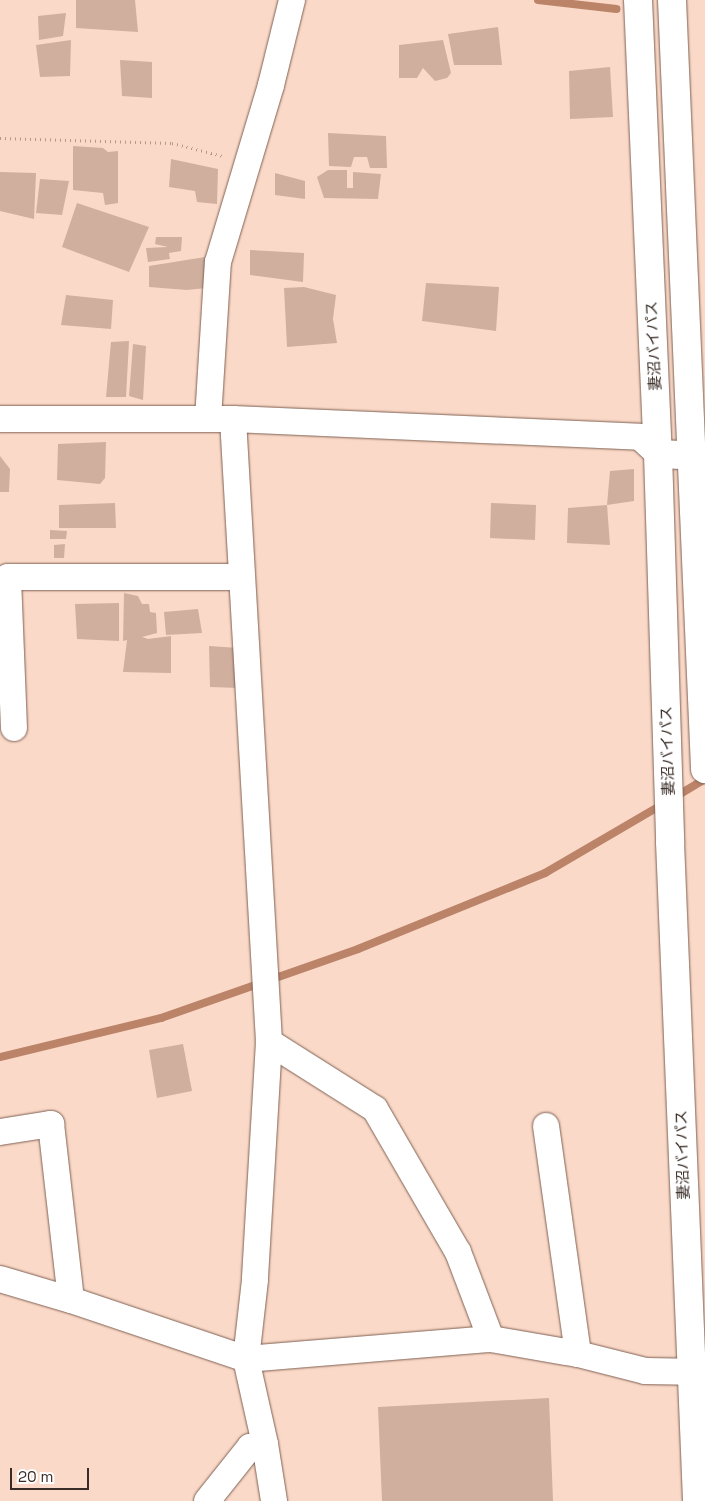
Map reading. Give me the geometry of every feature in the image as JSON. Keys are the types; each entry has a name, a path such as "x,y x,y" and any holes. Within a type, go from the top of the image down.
{"main road":[{"name":"妻沼バイパス","path":"638,0 658,454 670,842 698,1372 697,1501"},
{"path":"672,0 698,455 698,593 705,769"},
{"path":"658,454 698,455"}],"street":[{"path":"274,1501 265,1444 246,1359 255,1280 269,1042 242,577 220,419 218,262 248,162 292,0"},
{"path":"0,419 220,419 640,437 658,454"},
{"path":"14,728 8,577 242,577"},
{"path":"269,1042 375,1109 458,1252 491,1339"},
{"path":"0,1132 51,1124 71,1300"},
{"path":"546,1126 578,1354"},
{"path":"0,1278 246,1359 491,1339 578,1354 645,1371 698,1372"},
{"path":"207,1501 250,1447 265,1444"}],"path":[{"path":"0,138 172,144 248,162"}],"building":[{"path":"76,0 135,0 138,32 76,28"},
{"path":"66,13 63,36 39,40 38,16"},
{"path":"498,27 502,65 454,65 448,34"},
{"path":"71,40 70,76 40,77 36,45"},
{"path":"443,40 451,73 447,78 435,81 423,68 417,78 399,78 399,45"},
{"path":"120,60 152,62 152,98 122,96"},
{"path":"610,67 613,117 570,119 569,71"},
{"path":"328,133 386,136 387,168 370,168 367,157 354,157 351,167 329,166"},
{"path":"73,146 103,148 108,152 118,151 118,203 105,205 103,193 73,190"},
{"path":"171,159 218,169 217,204 197,202 195,191 169,187"},
{"path":"328,170 347,170 347,188 353,188 353,172 381,174 378,199 324,198 317,177"},
{"path":"0,172 36,173 34,219 0,211"},
{"path":"275,173 305,181 305,199 275,195"},
{"path":"40,179 69,181 62,215 36,213"},
{"path":"77,203 149,227 129,272 62,247"},
{"path":"156,237 182,237 181,251 169,253 170,259 148,262 146,248 168,247 155,244"},
{"path":"250,250 304,253 303,282 250,275"},
{"path":"205,257 206,288 187,290 149,287 149,266"},
{"path":"426,283 499,287 496,331 422,321"},
{"path":"304,287 336,295 333,319 337,343 287,347 284,288"},
{"path":"66,295 113,300 111,329 61,325"},
{"path":"129,341 126,397 106,397 111,342"},
{"path":"133,344 146,346 143,400 129,396"},
{"path":"106,442 105,478 100,484 57,480 58,444"},
{"path":"0,456 10,469 9,492 0,492"},
{"path":"634,469 634,501 607,505 610,471"},
{"path":"115,503 116,528 59,528 59,505"},
{"path":"491,503 536,505 535,540 490,538"},
{"path":"607,505 610,545 567,543 568,508"},
{"path":"50,530 67,531 66,539 50,539"},
{"path":"65,544 64,558 54,558 54,545"},
{"path":"124,593 138,596 142,604 149,604 150,612 156,613 157,633 142,637 148,639 171,636 171,673 123,672 127,640 123,641"},
{"path":"119,603 119,641 77,639 75,604"},
{"path":"198,609 202,633 166,635 164,612"},
{"path":"209,646 239,648 239,688 210,687"},
{"path":"183,1044 192,1091 157,1098 149,1050"},
{"path":"549,1398 553,1501 382,1501 378,1407"}],"waterway":[{"path":"538,0 616,9"},
{"path":"675,797 705,779"},
{"path":"0,1057 161,1018 358,949 545,873 663,804"}]}
